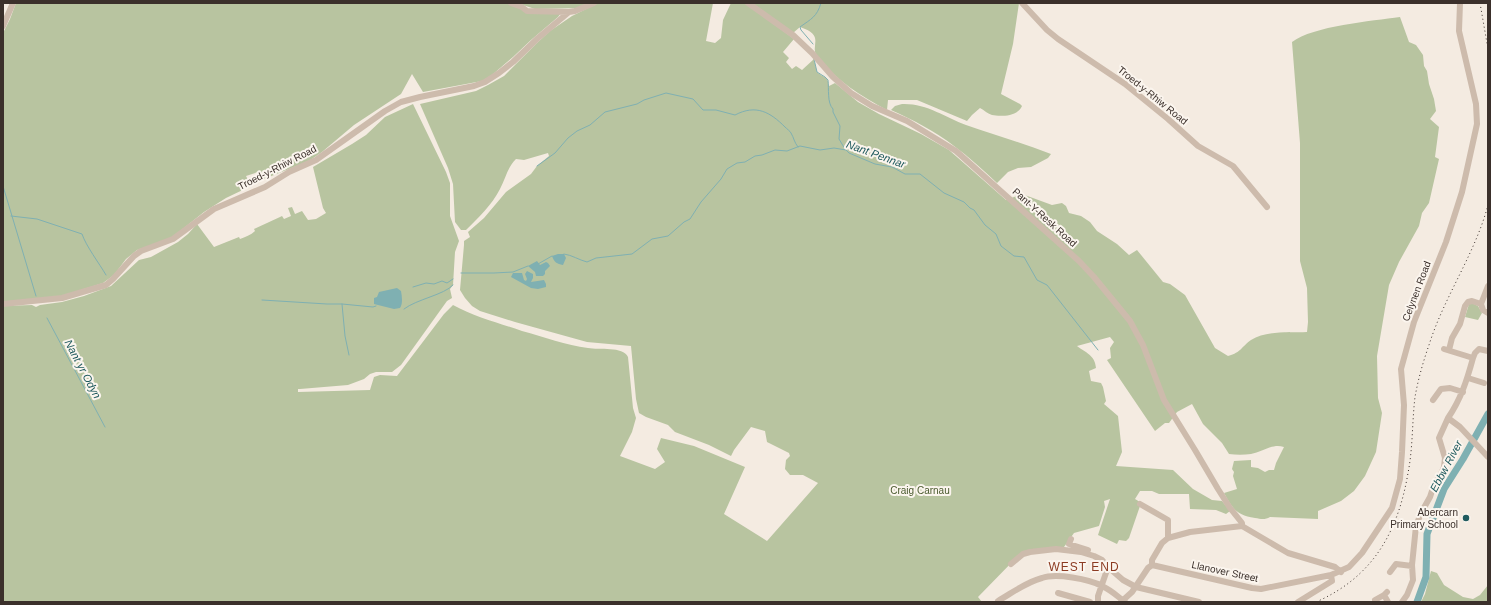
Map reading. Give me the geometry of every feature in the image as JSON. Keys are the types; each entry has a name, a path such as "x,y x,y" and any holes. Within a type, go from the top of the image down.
{"street":[{"path":"3,26 13,3"},
{"path":"511,3 522,7 527,11 569,12"},
{"name":"Troed-y-Rhiw Road","path":"3,304 62,298 106,285 134,256 141,251 173,239 214,209 265,187 289,172 316,160 390,108 401,102 474,86 485,82 513,62 538,38 569,12 594,3"},
{"name":"Pant-Y-Resk Road","path":"748,3 793,36 812,53 833,77 851,94 872,106 907,121 956,151 1079,261 1099,282 1130,321 1143,345 1164,400 1230,508 1242,523 1242,526"},
{"name":"Troed-y-Rhiw Road","path":"1022,3 1047,30 1058,39 1125,84 1198,146 1233,166 1267,207"},
{"name":"Celynen Road","path":"1341,572 1349,567 1362,553 1392,508 1400,479 1402,452 1404,405 1401,369 1414,322 1446,242 1462,192 1473,144 1476,124 1476,104 1459,31 1460,3"},
{"path":"1488,286 1481,304 1483,310 1488,313"},
{"path":"1473,358 1446,350 1460,324 1465,306 1468,302 1472,301 1481,304"},
{"path":"1402,602 1407,595 1413,580 1412,566 1416,526 1434,485 1444,467 1445,458 1439,438 1448,418 1463,392 1475,353 1479,349 1488,352"},
{"path":"1468,378 1481,383 1477,389"},
{"path":"1434,400 1439,386 1463,392"},
{"path":"1448,418 1466,433 1486,455"},
{"path":"1140,504 1168,520 1168,538"},
{"path":"998,601 1042,577 1055,576 1090,582 1102,586 1123,602 1136,587 1148,568 1152,565 1152,560 1162,543 1168,538 1190,532 1242,526 1288,553 1334,567 1341,572"},
{"path":"1071,539 1069,544 1090,551 1094,556"},
{"path":"1011,564 1022,554 1066,549 1094,556 1102,560 1108,568 1136,587 1199,602"},
{"path":"1390,572 1396,562 1412,566"},
{"name":"Llanover Street","path":"1152,565 1261,589 1341,572"},
{"path":"1098,602 1098,596 1108,568"},
{"path":"1298,602 1332,581 1331,575"},
{"path":"1058,593 1090,602"},
{"path":"1375,600 1386,594 1388,602"}],"green space":[{"path":"16,3 507,3 521,8 561,13 513,57 492,75 482,81 423,92 412,74 401,94 354,125 309,161 264,179 261,171 246,176 251,186 226,198 204,212 170,239 137,250 126,259 114,275 103,283 59,297 3,302 3,33"},
{"path":"517,3 590,3 580,8 535,9"},
{"name":"Craig Carnau","path":"598,3 713,3 706,41 715,43 721,38 723,20 731,3 745,3 794,39 783,52 789,58 786,62 792,69 796,66 802,70 814,59 817,72 828,80 829,86 835,83 858,102 949,150 1006,200 1022,194 1052,205 1062,203 1066,206 1069,213 1081,216 1090,222 1097,231 1117,244 1129,255 1137,250 1163,282 1170,284 1185,295 1215,348 1228,356 1239,351 1251,340 1257,337 1271,333 1307,332 1307,288 1300,261 1300,143 1292,42 1302,36 1328,28 1359,22 1400,17 1409,42 1416,45 1423,55 1424,66 1427,71 1436,111 1430,119 1439,127 1435,157 1439,159 1429,203 1422,213 1419,226 1399,262 1389,285 1377,356 1378,398 1382,413 1376,452 1365,476 1354,491 1341,501 1318,511 1318,519 1270,517 1261,519 1249,517 1239,513 1224,493 1237,489 1233,476 1234,472 1232,469 1234,461 1251,460 1251,467 1258,468 1265,472 1274,470 1284,447 1275,446 1251,454 1229,454 1222,443 1203,424 1192,404 1177,412 1169,423 1165,423 1155,431 1107,360 1111,358 1110,348 1114,342 1110,337 1077,346 1090,355 1094,360 1096,368 1089,371 1091,381 1101,383 1106,401 1104,404 1118,416 1122,452 1116,466 1173,470 1193,489 1212,500 1222,501 1230,511 1226,514 1216,510 1190,509 1189,494 1159,494 1152,491 1140,491 1135,499 1140,502 1140,506 1129,538 1126,541 1119,540 1117,544 1098,535 1110,499 1104,501 1105,507 1099,526 1074,533 1064,547 1022,552 978,597 982,602 3,602 3,306 32,305 36,307 84,296 111,286 139,260 151,257 178,242 197,224 214,247 239,237 240,239 248,236 255,231 254,229 282,216 284,219 291,216 288,208 292,207 295,214 302,211 308,220 316,219 326,213 323,208 313,167 366,135 385,117 413,104 450,183 450,216 459,241 455,252 453,285 450,289 452,298 447,301 401,365 392,372 376,372 370,374 364,379 348,385 298,389 298,392 370,390 374,377 380,375 397,376 444,314 453,305 487,320 555,341 588,348 621,351 628,357 633,408 636,418 632,432 620,456 655,469 665,462 657,449 661,438 694,446 745,467 724,514 767,541 818,483 803,475 790,475 785,469 786,460 790,456 789,453 767,442 765,431 751,427 731,456 709,445 675,432 668,425 639,413 636,399 631,346 587,342 480,311 472,306 460,290 464,241 470,237 468,232 484,218 506,192 531,174 537,166 549,156 548,153 524,160 516,159 513,162 497,195 489,206 466,230 461,230 455,222 453,184 448,168 420,104 476,91 504,76 550,31 572,16"},
{"path":"752,3 1019,3 1013,44 1001,94 1022,106 1017,112 1004,116 989,114 980,108 967,121 917,100 888,100 887,110 841,81 825,66 815,54 815,38 808,30 800,27 793,33"},
{"path":"911,104 927,108 966,125 1051,154 1048,158 1031,167 1018,168 1008,172 997,183 971,159 939,135 891,110 895,106"},
{"path":"1472,303 1478,306 1482,313 1478,320 1465,317 1469,304"},
{"path":"1431,571 1437,573 1444,585 1463,597 1473,599 1480,595 1488,585 1488,602 1421,602 1425,594"}],"water":[{"path":"564,254 566,258 563,265 556,262 552,256"},
{"path":"537,261 540,265 546,262 550,266 545,271 543,276 536,276 535,272 528,266"},
{"path":"527,271 533,274 531,282 544,280 546,287 538,289 531,288 511,277 513,273 522,273 524,280 526,281 527,279 525,274"},
{"path":"397,288 401,291 402,302 400,308 394,309 374,304 374,298 377,297 379,292"}],"waterway":[{"path":"813,44 800,27 815,15 821,3"},
{"path":"814,59 817,72 828,80 830,103 840,126 839,139 845,149"},
{"path":"537,166 555,153 568,138 577,131 590,125 605,112 637,104 644,100 666,93 693,99 703,110 716,110 735,115 750,110 762,111 774,117 789,131 798,147"},
{"name":"Nant Pennar","path":"564,254 587,262 596,258 632,254 652,239 668,236 684,222 690,219 701,202 721,179 727,169 737,163 745,162 755,156 775,150 787,151 800,146 820,150 834,148 846,150 849,153 875,164 892,167 905,174 920,174 944,193 964,202 974,210 985,225 996,234 1001,246 1014,256 1024,257 1037,280 1047,285 1098,350"},
{"name":"Nant yr Odyn","path":"3,186 36,296"},
{"path":"11,216 37,219 82,234 106,275"},
{"path":"538,264 552,256"},
{"path":"461,273 513,272 528,266"},
{"path":"413,287 426,283 434,284 442,281 447,283 453,279"},
{"path":"404,309 416,302 443,292 453,285"},
{"path":"262,300 376,306"},
{"path":"342,304 345,336 349,355"},
{"name":"Nant yr Odyn","path":"47,318 105,427"},
{"name":"Ebbw River","path":"1417,602 1426,577 1427,534 1444,489 1463,459 1488,414"}],"railway":[{"path":"1480,3 1488,49"},
{"path":"1316,602 1336,592 1353,580 1368,566 1390,533 1404,494 1411,454 1415,397 1423,364 1435,327 1468,258 1488,205"}],"place":[{"name":"Abercarn Primary School","path":"1466,518"}],"district":[{"name":"WEST END","path":"1084,567"}]}
